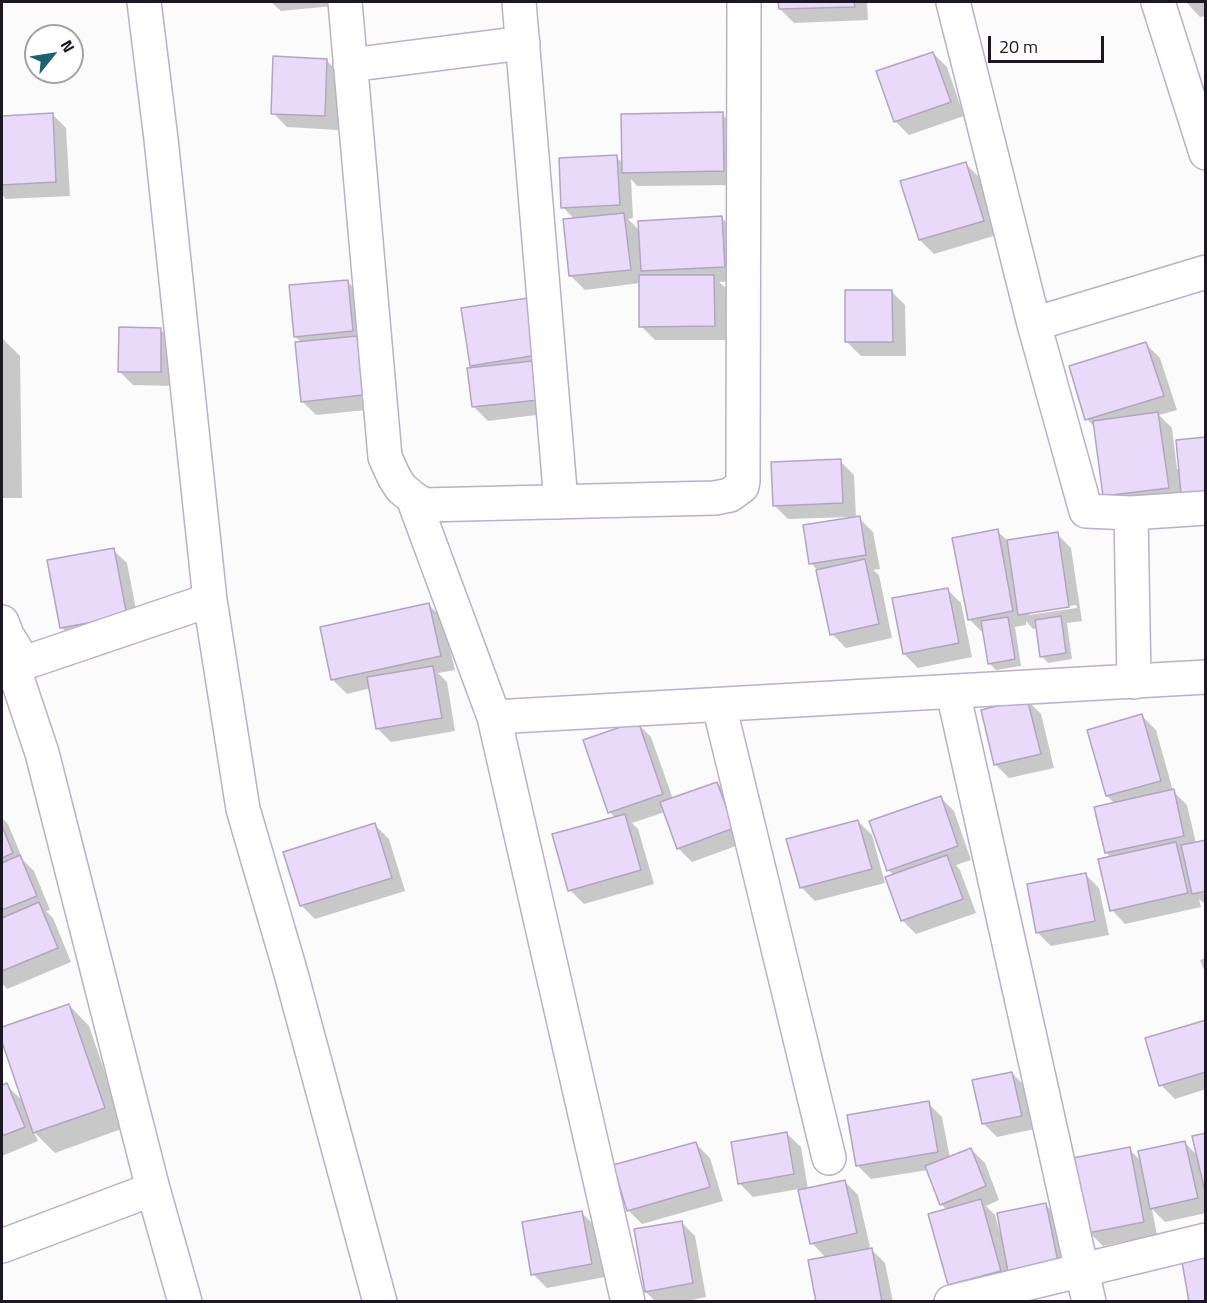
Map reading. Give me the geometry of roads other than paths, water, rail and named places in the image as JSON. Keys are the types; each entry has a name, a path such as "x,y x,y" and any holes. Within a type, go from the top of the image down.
{"street":[{"path":"144,2 210,600 243,809 290,970 380,1302"},
{"path":"345,2 385,457 401,488 424,505 715,498 730,495 741,486 743,481 744,2"},
{"path":"519,2 561,502"},
{"path":"954,2 1034,324 1086,511 1131,513 1206,508"},
{"path":"1158,2 1206,153"},
{"path":"350,65 523,43"},
{"path":"1034,324 1206,272"},
{"path":"413,498 494,717 628,1302"},
{"path":"1131,513 1134,682"},
{"path":"13,668 210,600"},
{"path":"2,622 7,635 13,668 42,753 184,1302"},
{"path":"494,717 1206,677"},
{"path":"953,692 1086,1286"},
{"path":"719,705 829,1158"},
{"path":"2,1246 153,1189"},
{"path":"951,1302 1086,1286 1206,1240"}]}
